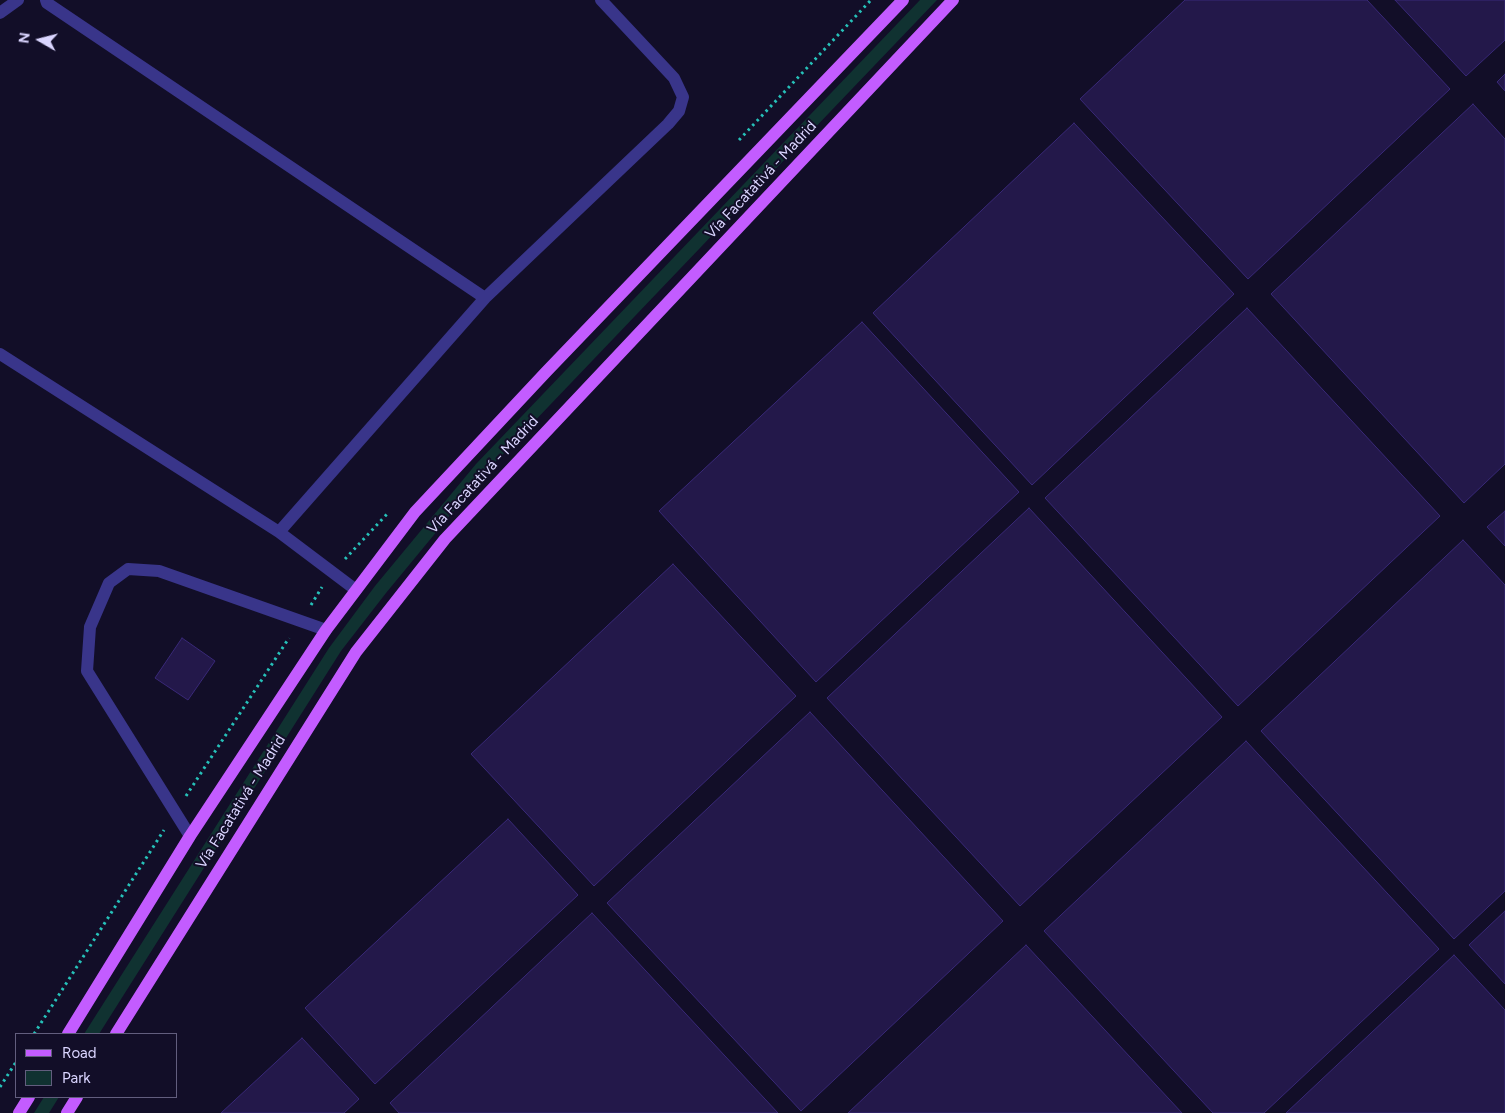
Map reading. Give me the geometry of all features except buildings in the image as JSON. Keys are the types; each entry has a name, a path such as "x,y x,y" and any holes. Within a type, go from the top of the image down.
{"main road":[{"name":"Vía Facatativá - Madrid","path":"69,1033 190,836 326,630 415,512 546,372 903,0"},
{"name":"Vía Facatativá - Madrid","path":"117,1033 356,652 444,539 953,0"},
{"path":"20,1113 29,1098"},
{"path":"67,1113 76,1098"}],"lane":[{"path":"0,13 18,0"},
{"path":"46,0 47,3 485,298"},
{"path":"279,532 485,298 668,124 679,111 683,97 674,78 601,0"},
{"path":"0,354 279,532 356,590"},
{"path":"190,836 87,671 90,627 109,583 128,569 159,570 326,630"}],"path":[{"path":"0,1087 15,1064"}],"green space":[{"path":"920,0 937,0 485,473 341,651 100,1033 85,1033 329,648 375,586 476,464"},
{"path":"43,1098 58,1098 49,1113 34,1113"}]}
